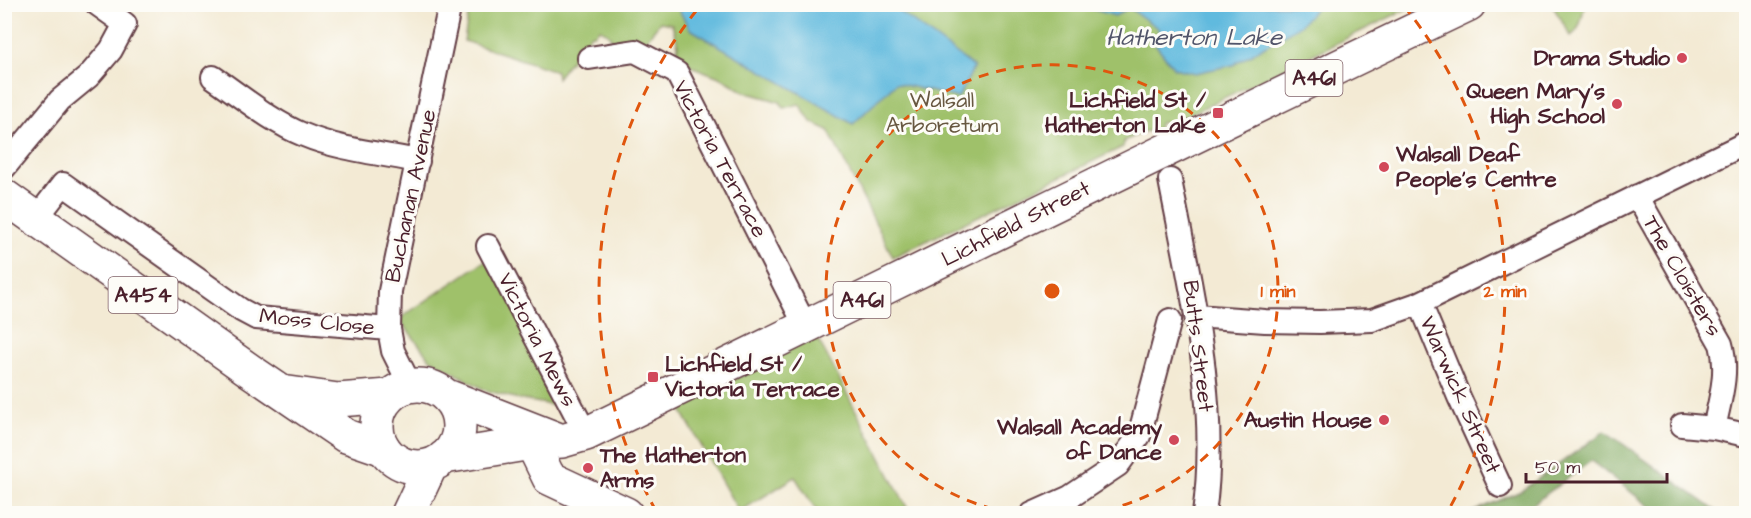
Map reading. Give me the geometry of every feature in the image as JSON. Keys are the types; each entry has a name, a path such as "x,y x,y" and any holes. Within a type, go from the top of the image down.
{"main road":[{"name":"Lichfield Street","path":"438,461 560,439 806,327 1148,158 1469,4"},
{"name":"A454","path":"4,196 346,436 392,456"},
{"path":"407,513 392,456 378,436 377,419 382,405 400,391 432,387 447,396 560,439 549,478 626,513"},
{"name":"A454","path":"281,392 338,400 400,391"},
{"path":"407,513 438,461 456,441 459,428 455,408 447,396"},
{"path":"392,456 415,467 438,461"}],"street":[{"path":"4,168 60,100 88,77 111,50 125,24 97,4"},
{"name":"Buchanan Avenue","path":"400,391 389,329 390,291 450,4"},
{"name":"Victoria Terrace","path":"589,58 635,51 677,73 806,327"},
{"path":"213,77 289,128 305,136 418,161"},
{"path":"1196,316 1265,321 1372,320 1420,303 1746,143"},
{"name":"Butts Street","path":"1170,180 1196,316 1209,439 1204,513"},
{"name":"Moss Close","path":"46,206 63,184 256,318 389,329"},
{"name":"The Cloisters","path":"1637,196 1721,344 1725,359 1724,382 1714,428"},
{"name":"Victoria Mews","path":"488,246 560,439"},
{"name":"Warwick Street","path":"1420,303 1459,397 1500,486"},
{"path":"1032,513 1070,497 1118,465 1139,436 1170,320"},
{"path":"1682,425 1714,428 1746,435"}],"green space":[{"name":"Walsall Arboretum","path":"470,4 1415,5 1168,125 1163,122 1159,124 1158,129 1151,132 1146,131 1124,141 1123,147 893,257 828,130 811,122 799,104 784,108 780,102 745,92 722,78 693,67 677,50 678,45 672,24 660,22 640,48 616,46 608,33 600,29 591,34 557,78 556,71 464,41"},
{"path":"1552,5 1585,5 1579,26 1571,36"},
{"path":"489,258 573,409 518,399 485,390 430,359 399,319"},
{"path":"816,336 910,513 818,513 795,477 739,512 680,408"},
{"path":"1605,431 1719,513 1658,513 1591,461 1521,513 1470,513 1521,491"}],"water":[{"path":"676,5 891,5 974,67 958,98 896,83 853,124 690,29"},
{"name":"Hatherton Lake","path":"1078,5 1319,5 1299,26 1233,65 1195,73 1174,68 1156,45 1159,29 1129,8 1115,16"}],"place":[{"name":"Drama Studio","path":"1682,58"},
{"name":"Queen Mary's High School","path":"1617,104"},
{"name":"Lichfield St / Hatherton Lake","path":"1218,113"},
{"name":"Walsall Deaf People's Centre","path":"1384,167"},
{"name":"Lichfield St / Victoria Terrace","path":"653,377"},
{"name":"Austin House","path":"1384,420"},
{"name":"Walsall Academy of Dance","path":"1174,440"},
{"name":"The Hatherton Arms","path":"588,468"}]}
